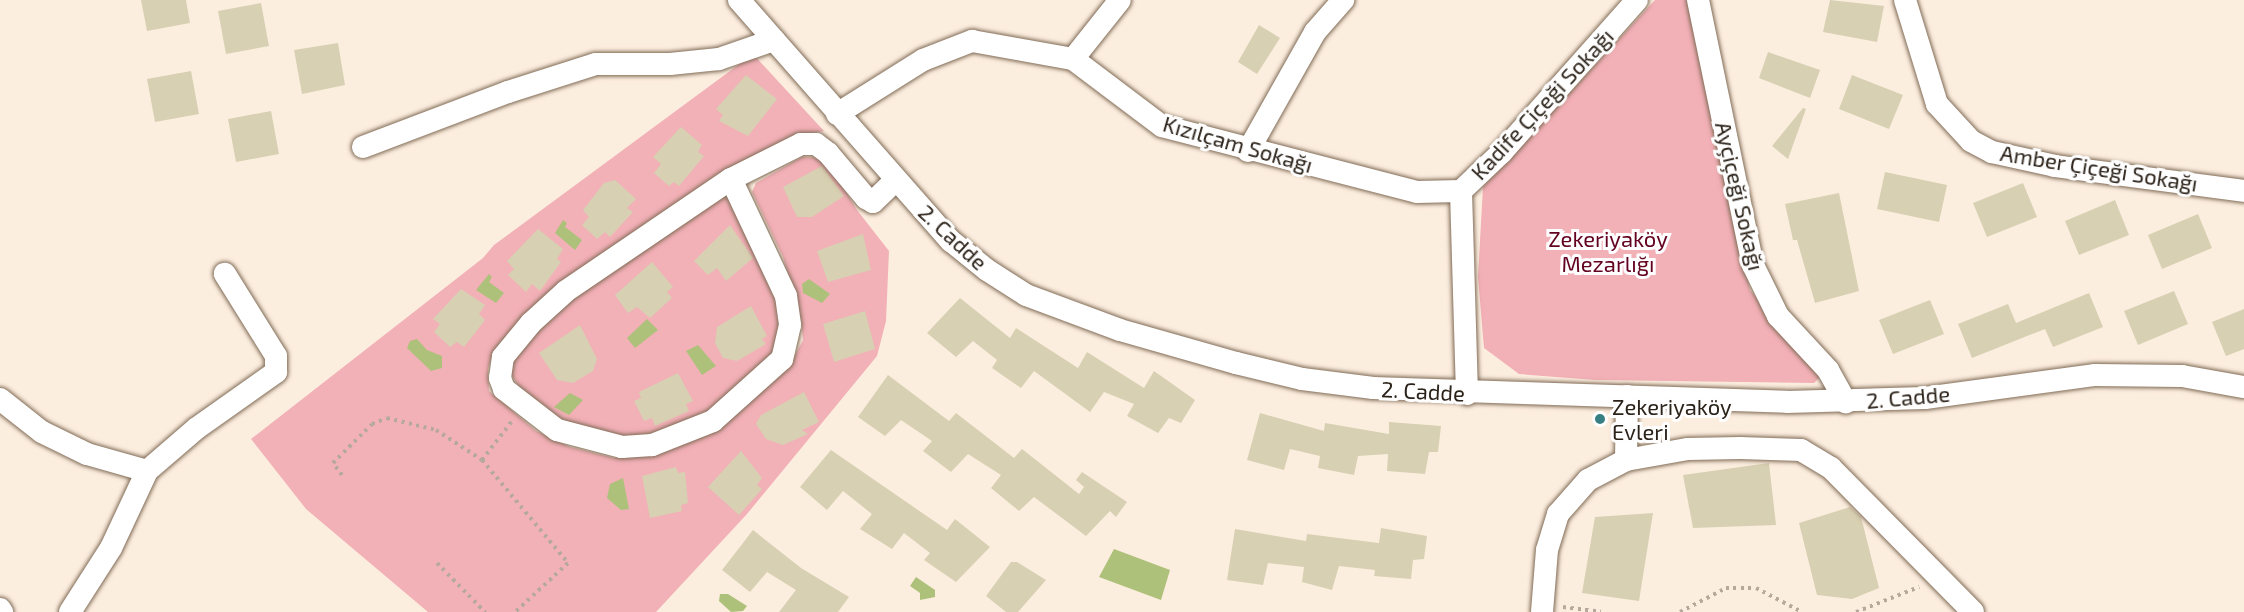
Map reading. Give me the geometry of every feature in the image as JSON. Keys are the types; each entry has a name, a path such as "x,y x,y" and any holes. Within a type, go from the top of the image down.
{"street":[{"name":"2. Cadde","path":"739,0 951,241 987,270 1026,294 1120,330 1302,378 1373,388 1467,394 1846,402 1925,398 2095,375 2182,376 2244,387"},
{"path":"1073,59 1120,0"},
{"path":"1248,151 1315,32 1343,0"},
{"name":"Kadife Çiçeği Sokağı","path":"1467,394 1461,191 1510,143 1638,0"},
{"name":"Ayçiçeği Sokağı","path":"1698,0 1753,265 1778,316 1827,370 1846,402"},
{"name":"Amber Çiçeği Sokağı","path":"1905,0 1936,104 1971,141 1992,152 2055,166 2244,191"},
{"path":"363,147 596,64 670,64 719,59 774,40"},
{"name":"Kızılçam Sokağı","path":"837,114 922,60 972,41 1073,59 1162,126 1248,151 1417,192 1461,191"},
{"path":"731,179 786,296 789,325 782,359 714,421 652,445 622,447 588,440 557,430 504,389 500,378 503,357 516,338 566,291 731,179 801,144 816,144 828,153 866,198 873,201 896,180"},
{"path":"70,612 111,548 147,471 197,428 276,372 276,356 225,274"},
{"path":"1626,460 1627,396"},
{"path":"0,399 42,432 87,454 147,471"},
{"path":"1542,609 1547,550 1558,514 1588,480 1626,460 1688,449 1801,450 1832,468 1859,492 1973,612"}],"path":[{"path":"482,460 522,405"},
{"path":"342,475 333,463 372,424 387,418 436,430 482,460 568,563 514,612"},
{"path":"437,563 485,612"},
{"path":"1856,612 1917,589 1935,572"},
{"path":"1680,612 1726,588 1756,588 1802,612"},
{"path":"1542,609 1601,612"}],"green space":[{"name":"Zekeriyaköy Mezarlığı","path":"1655,0 1690,0 1750,290 1823,374 1814,383 1595,380 1519,374 1484,348 1478,277 1483,187"},
{"path":"753,54 824,131 800,135 538,304 494,350 488,369 489,391 536,431 570,447 614,458 648,454 792,361 803,340 801,319 783,257 752,192 756,183 802,157 825,158 857,210 889,251 886,321 877,356 747,514 656,612 428,612 306,509 251,439 483,258 494,245"},
{"path":"724,197 731,200 782,313 779,338 771,356 730,396 683,428 623,438 584,428 545,412 523,393 509,371 524,338 573,298"}],"shaded area":[{"path":"563,220 567,223 565,227 582,240 575,250 555,233"},
{"path":"489,274 492,277 489,282 504,293 496,303 476,290"},
{"path":"809,279 830,294 822,303 803,293 802,284"},
{"path":"647,319 658,330 635,348 627,338"},
{"path":"417,339 427,350 442,356 442,368 431,371 407,348 410,341"},
{"path":"698,345 716,366 702,375 686,351"},
{"path":"570,393 583,400 569,415 554,407"},
{"path":"623,478 629,509 621,510 607,498 610,484"},
{"path":"1114,549 1170,570 1161,600 1099,577"},
{"path":"916,577 935,590 935,597 920,600 920,593 910,586"},
{"path":"720,594 728,594 747,606 743,611 731,612 719,601"}],"building":[{"path":"141,0 186,0 190,23 147,31"},
{"path":"1830,0 1884,6 1877,42 1823,32"},
{"path":"261,3 269,46 226,54 218,11"},
{"path":"1259,25 1280,38 1257,74 1238,62"},
{"path":"338,43 345,85 302,94 294,50"},
{"path":"1768,52 1820,70 1810,98 1759,78"},
{"path":"191,71 199,114 155,122 147,79"},
{"path":"746,75 777,99 748,136 719,121 723,115 716,109"},
{"path":"1852,75 1903,95 1889,129 1839,109"},
{"path":"1803,108 1806,109 1788,159 1772,146"},
{"path":"271,111 279,154 236,162 228,119"},
{"path":"681,127 702,145 698,152 704,156 679,186 674,182 669,186 654,173 661,164 653,157"},
{"path":"822,166 844,196 812,217 797,217 783,187"},
{"path":"1885,172 1947,185 1939,222 1877,209"},
{"path":"615,180 636,199 627,208 633,212 610,237 605,232 597,239 582,225 589,217 583,210 604,183"},
{"path":"2023,183 2037,217 1987,237 1973,203"},
{"path":"1839,193 1859,291 1815,303 1797,240 1793,240 1785,204"},
{"path":"2115,200 2129,235 2079,255 2065,221"},
{"path":"2198,214 2212,248 2162,269 2148,235"},
{"path":"730,225 753,258 726,281 717,268 708,275 694,261"},
{"path":"538,229 563,249 557,259 561,262 540,291 532,284 526,292 508,275 514,269 507,261"},
{"path":"863,234 871,270 828,282 817,251"},
{"path":"652,262 673,287 667,292 672,298 650,318 637,307 628,313 615,295"},
{"path":"461,289 485,305 479,314 485,320 464,347 457,342 450,347 434,332 440,324 433,319"},
{"path":"2174,291 2188,324 2138,345 2124,311"},
{"path":"2089,293 2103,327 2053,347 2045,329 1972,358 1958,324 2008,304 2016,323"},
{"path":"960,298 1010,338 1016,328 1078,368 1087,352 1144,388 1154,371 1195,400 1181,423 1169,418 1158,433 1127,416 1134,404 1104,392 1090,412 1034,371 1021,388 992,368 997,360 973,341 956,357 927,333"},
{"path":"1930,300 1944,334 1893,354 1879,320"},
{"path":"751,306 767,336 762,339 766,344 737,361 723,358 715,343 717,327"},
{"path":"2244,309 2244,349 2226,356 2212,322"},
{"path":"865,311 875,349 834,362 823,324"},
{"path":"580,325 597,359 593,371 573,383 557,380 539,353"},
{"path":"678,373 693,401 686,404 689,411 655,426 652,418 644,421 634,401 641,398 639,392"},
{"path":"888,375 949,421 956,413 1014,458 1022,449 1079,494 1084,487 1076,480 1082,472 1127,502 1116,517 1110,511 1086,536 1034,497 1019,511 991,488 1001,475 968,454 951,472 923,451 932,441 901,420 885,436 858,417"},
{"path":"804,392 819,422 802,430 808,434 783,445 766,439 756,424 761,415"},
{"path":"1260,413 1324,431 1325,423 1389,434 1389,422 1441,426 1438,452 1429,452 1425,474 1387,471 1388,454 1358,456 1354,475 1318,468 1320,456 1290,449 1284,470 1247,460"},
{"path":"831,450 947,530 955,519 990,547 956,582 924,560 930,553 904,533 892,549 860,529 872,514 843,491 827,510 800,487"},
{"path":"741,451 762,478 757,485 762,489 739,515 708,487"},
{"path":"1769,463 1776,525 1693,528 1683,475"},
{"path":"676,467 678,473 685,472 688,503 681,505 682,511 650,518 642,476"},
{"path":"1850,507 1861,517 1879,588 1852,599 1817,595 1799,523"},
{"path":"1653,513 1639,601 1582,593 1595,517"},
{"path":"1381,528 1427,536 1424,559 1413,560 1411,579 1374,576 1375,570 1339,566 1332,590 1302,582 1304,567 1268,563 1263,585 1227,580 1235,529 1306,541 1307,534 1379,543"},
{"path":"753,530 801,568 849,597 838,612 779,612 796,590 767,572 750,592 722,570"},
{"path":"1011,562 1017,562 1046,580 1018,612 1006,612 986,596"}],"place":[{"name":"Zekeriyaköy Evleri","path":"1600,419"}]}
